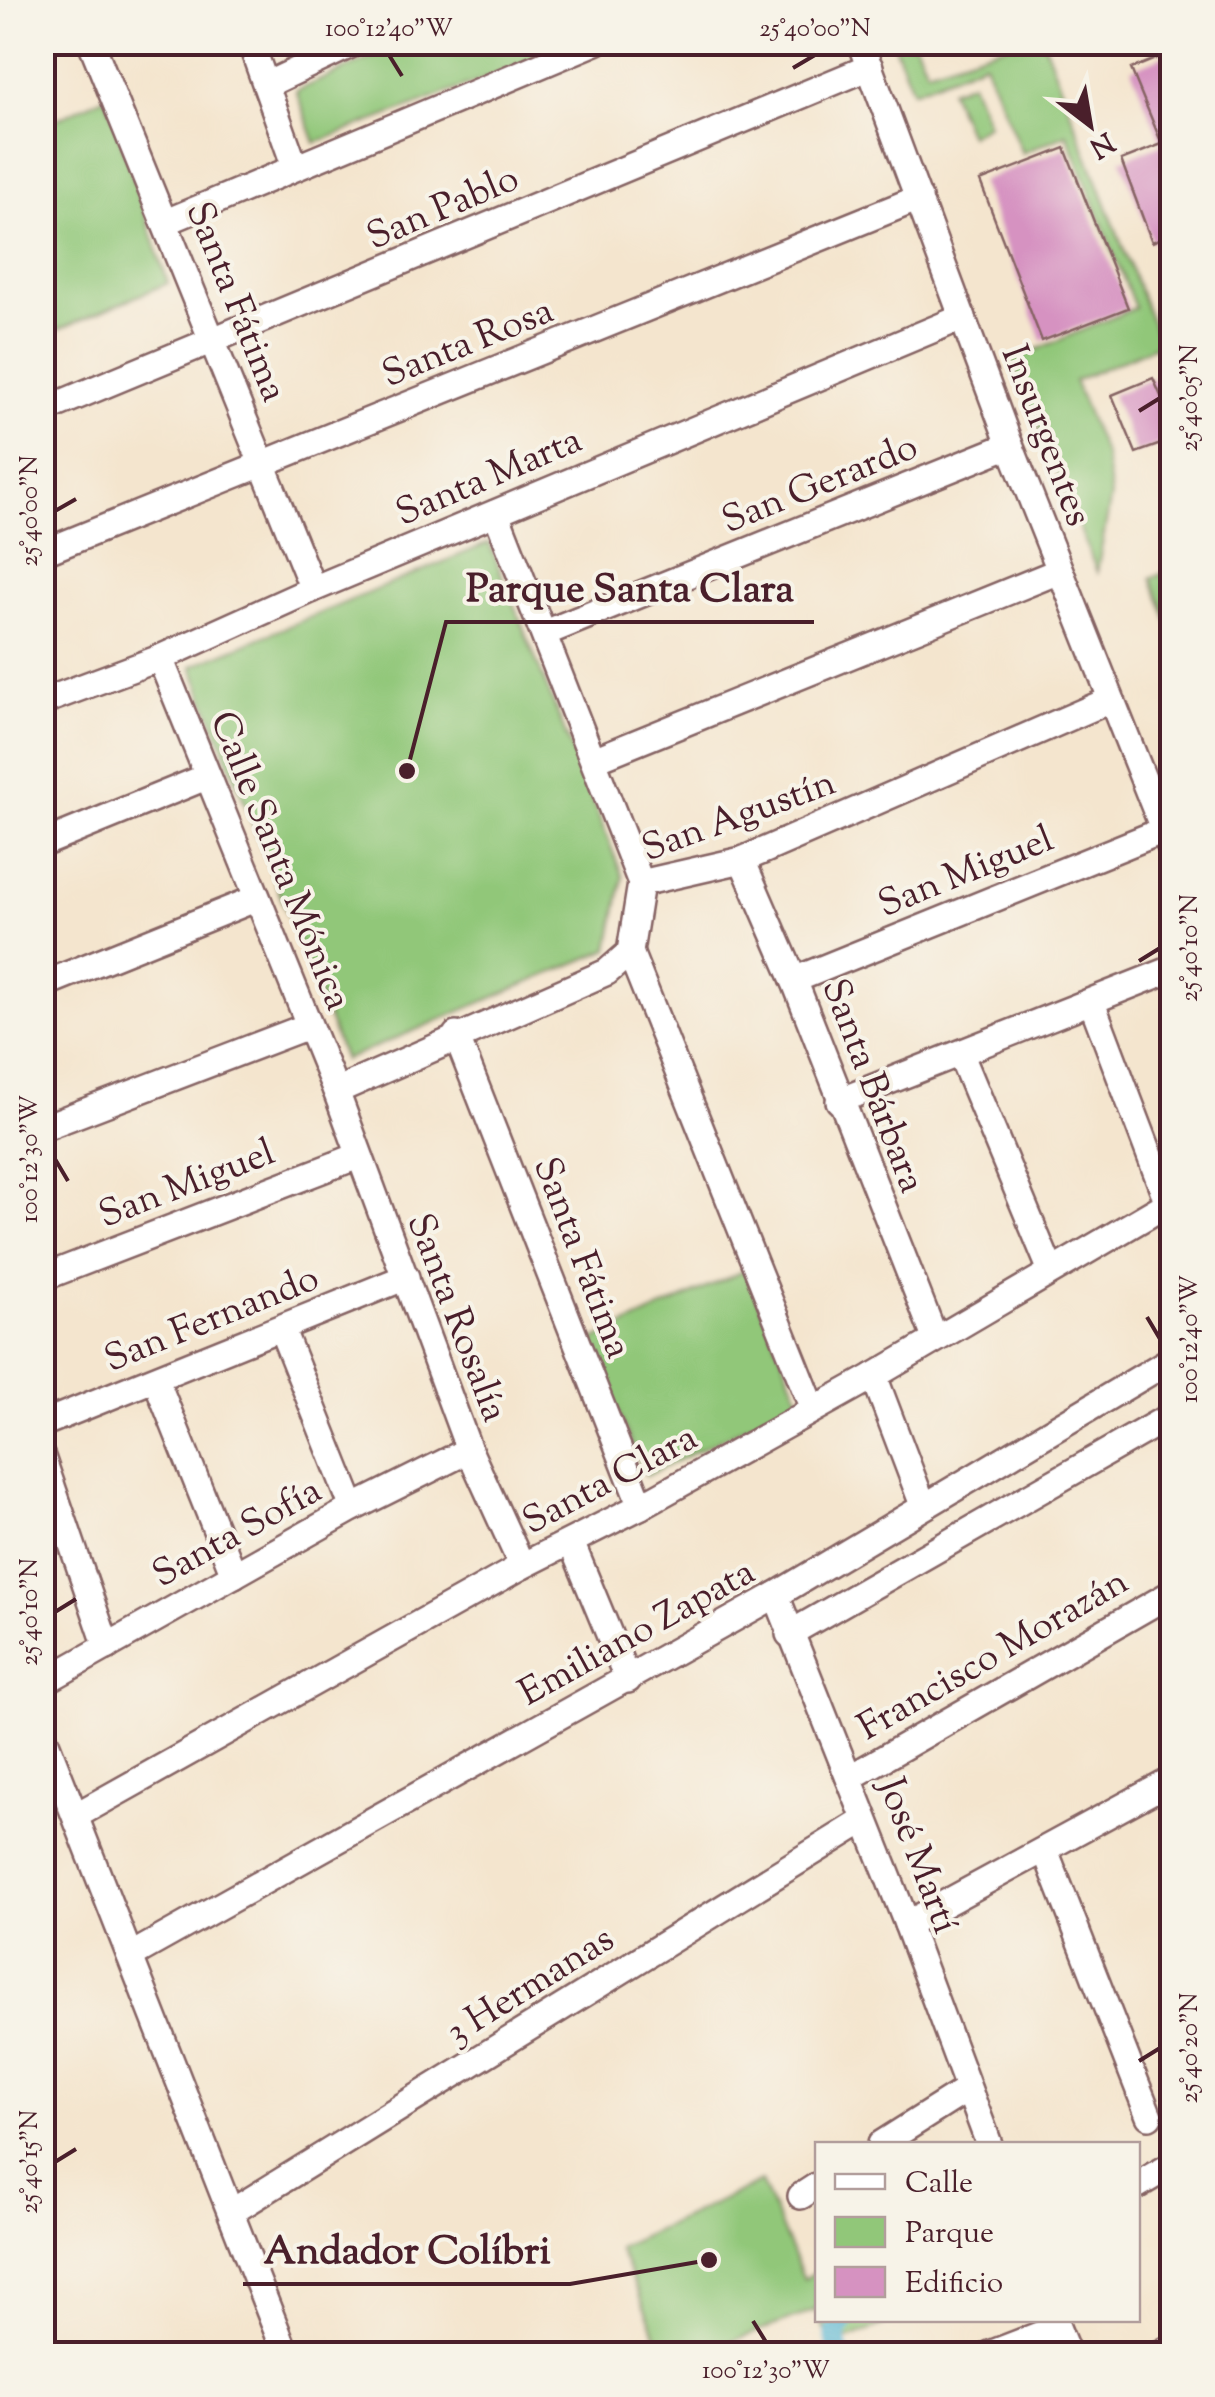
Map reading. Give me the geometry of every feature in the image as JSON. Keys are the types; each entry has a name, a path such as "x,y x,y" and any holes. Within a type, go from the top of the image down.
{"street":[{"name":"Santa Fátima","path":"91,42 313,588"},
{"path":"266,85 357,42"},
{"path":"166,222 596,42"},
{"name":"Insurgentes","path":"860,42 1010,446 1168,840"},
{"path":"255,55 295,168"},
{"name":"San Pablo","path":"42,412 870,67"},
{"name":"Santa Rosa","path":"42,553 919,198"},
{"name":"Santa Marta","path":"42,702 160,658 313,588 963,317"},
{"name":"San Gerardo","path":"544,633 1010,446"},
{"path":"496,512 641,883"},
{"path":"596,760 1059,571"},
{"name":"Calle Santa Mónica","path":"160,658 336,1091"},
{"name":"San Agustín","path":"630,952 641,883 742,860 1110,700"},
{"path":"42,844 206,777"},
{"name":"San Miguel","path":"794,980 1168,840"},
{"name":"Santa Bárbara","path":"742,860 794,980 935,1338"},
{"path":"42,985 255,899"},
{"path":"336,1091 456,1035 608,972 630,952 813,1409"},
{"path":"839,1102 1172,969"},
{"path":"1092,1003 1170,1202"},
{"path":"42,1128 308,1026"},
{"name":"Santa Fátima","path":"456,1035 641,1506"},
{"path":"961,1055 1051,1271"},
{"name":"Santa Rosalía","path":"336,1091 470,1450 522,1566"},
{"name":"San Miguel","path":"42,1278 358,1156"},
{"name":"Santa Clara","path":"77,1815 522,1566 641,1506 874,1376 1170,1202"},
{"name":"San Fernando","path":"42,1424 406,1277"},
{"path":"282,1330 353,1508"},
{"name":"Emiliano Zapata","path":"130,1956 628,1680 1172,1359"},
{"path":"874,1376 923,1504"},
{"path":"156,1380 234,1575"},
{"path":"789,1634 1172,1415"},
{"name":"Santa Sofía","path":"42,1683 353,1508 470,1450"},
{"path":"42,1457 107,1647"},
{"path":"571,1542 628,1680"},
{"name":"Francisco Morazán","path":"849,1778 1172,1592"},
{"name":"José Martí","path":"776,1595 907,1924 988,2142"},
{"path":"42,1732 286,2354"},
{"path":"907,1924 1172,1780"},
{"name":"3 Hermanas","path":"232,2211 865,1820"},
{"path":"1045,1850 1149,2116"},
{"path":"884,2142 968,2089"},
{"path":"1140,2184 1172,2165"},
{"path":"990,2354 1056,2324 1068,2354"},
{"path":"1159,2354 1172,2347"}],"green space":[{"path":"404,43 580,43 315,143 296,91"},
{"path":"893,43 915,43 927,70 1013,43 1044,43 1160,344 1074,381 1105,456 1111,496 1097,572 1012,360 1135,308 1067,134 1022,153 984,62 913,91"},
{"path":"971,82 988,124 969,135 950,90"},
{"path":"106,96 168,283 43,336 42,126"},
{"path":"489,543 623,877 609,949 344,1060 192,666"},
{"path":"1172,570 1172,631 1151,578"},
{"path":"745,1270 800,1400 646,1476 587,1343"},
{"path":"761,2182 804,2279 815,2272 815,2310 699,2354 665,2354 618,2248"},
{"path":"821,2322 891,2322 831,2346"}],"building":[{"path":"1172,52 1172,234 1152,242 1121,160 1162,144 1131,69"},
{"path":"1065,148 1128,308 1042,341 980,181"},
{"path":"1153,378 1172,421 1172,440 1136,453 1112,395"}],"waterway":[{"path":"838,2354 835,2334 842,2322"}],"place":[{"name":"Parque Santa Clara","path":"407,771"},
{"name":"Andador Colíbri","path":"709,2260"}]}
